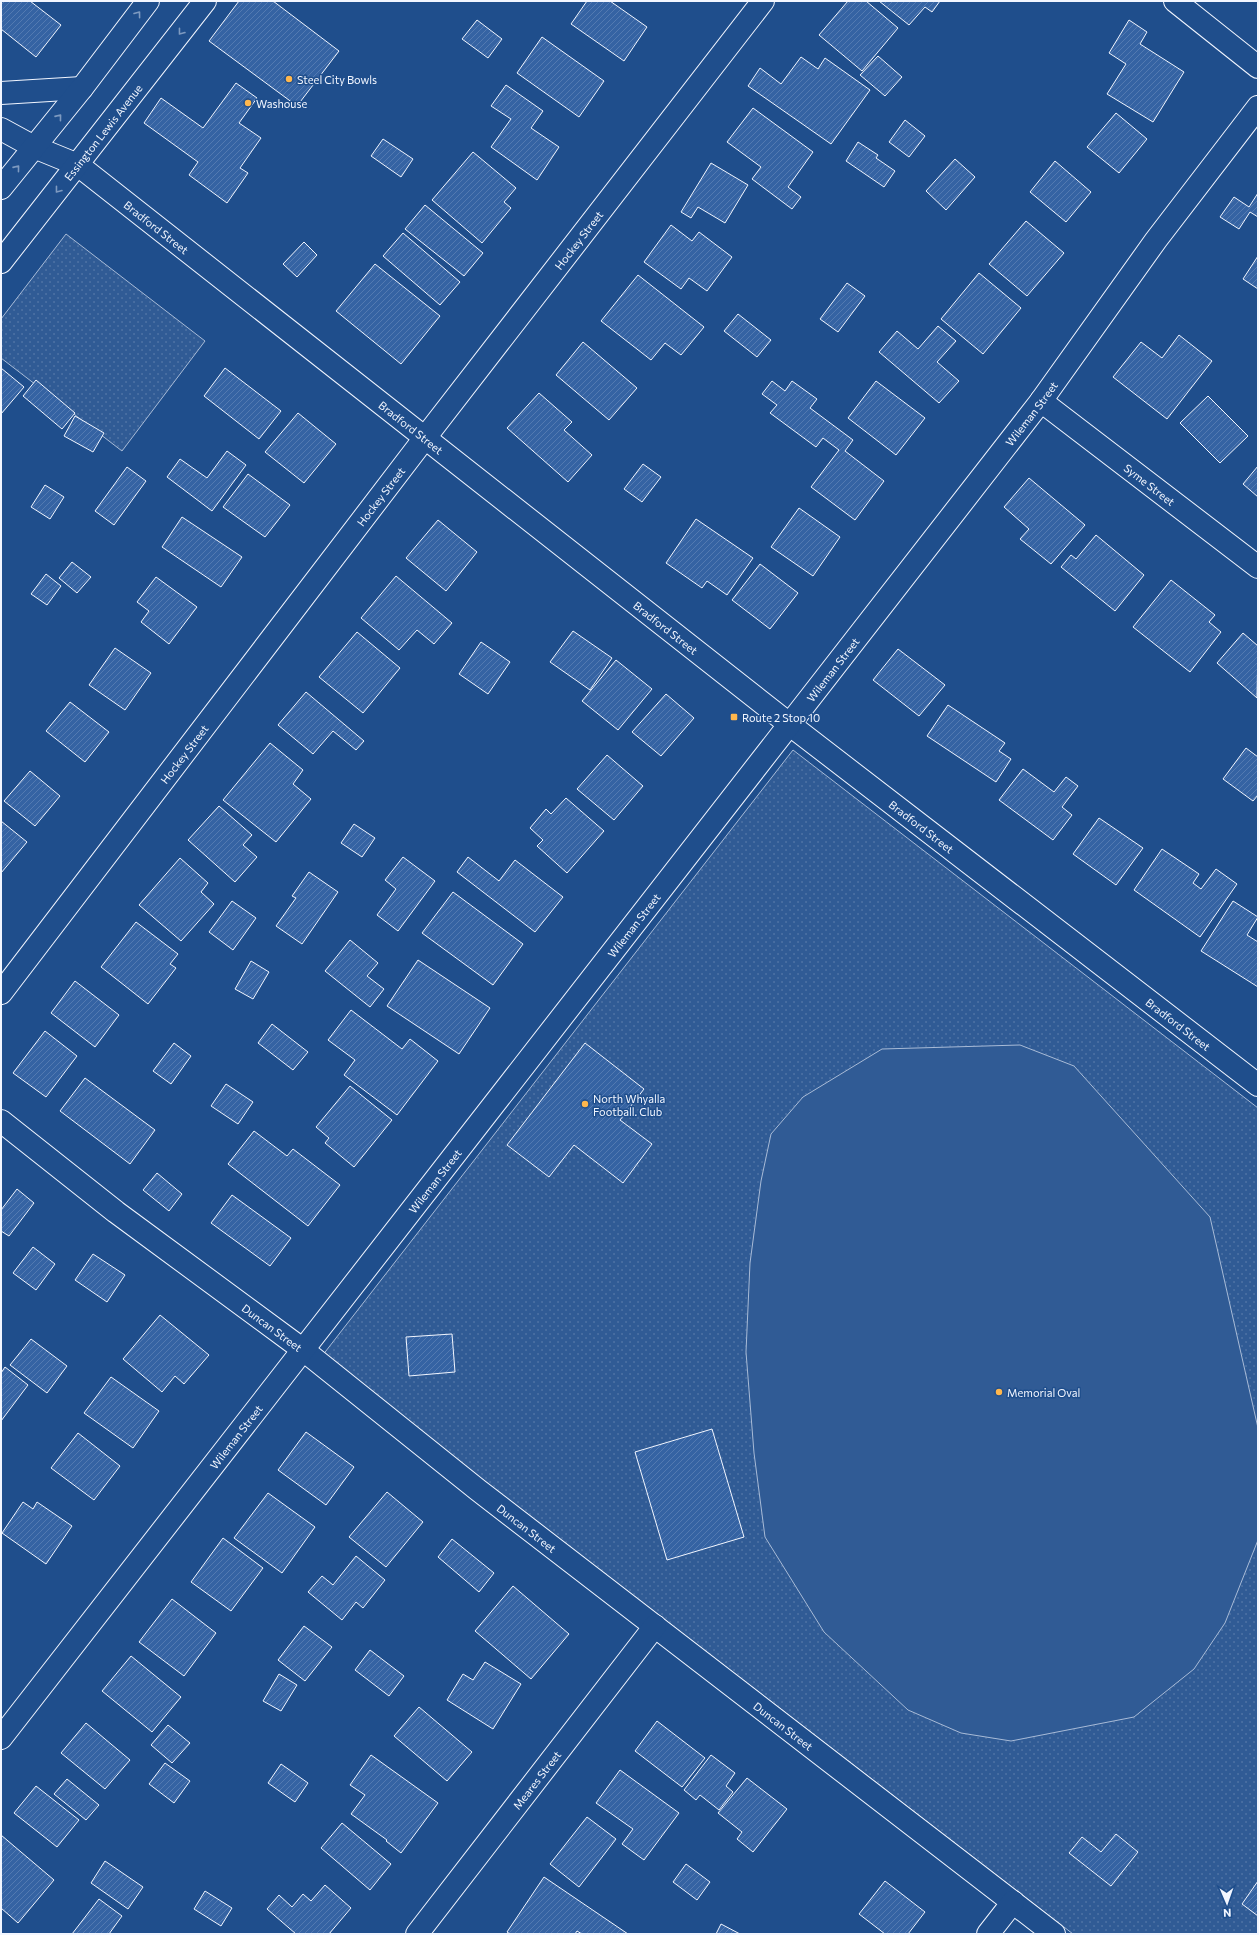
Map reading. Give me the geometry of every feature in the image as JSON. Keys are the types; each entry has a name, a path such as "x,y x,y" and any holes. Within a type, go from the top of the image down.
{"street":[{"path":"1,188 82,88 148,1"},
{"name":"Essington Lewis Avenue","path":"1,262 205,1"},
{"name":"Hockey Street","path":"1,993 424,439 763,1"},
{"path":"1175,1 1258,67"},
{"path":"1,93 82,88"},
{"name":"Wileman Street","path":"1,1738 1041,401 1156,240 1258,107"},
{"name":"Bradford Street","path":"1,129 34,147 78,165 424,439 789,724 1258,1085"},
{"name":"Syme Street","path":"1041,401 1258,567"},
{"name":"Duncan Street","path":"1,1121 116,1212 302,1350 478,1490 1054,1934"},
{"name":"Meares Street","path":"417,1934 655,1626"},
{"path":"988,1934 1013,1902"}],"shaded area":[{"path":"66,234 205,341 122,451 1,358 1,319"},
{"path":"793,750 1258,1108 1258,1934 1073,1934 322,1356"},
{"name":"Memorial Oval","path":"1020,1045 1074,1066 1210,1217 1258,1428 1258,1540 1225,1623 1194,1669 1134,1717 1011,1741 961,1733 908,1710 824,1632 765,1537 754,1453 746,1352 750,1263 761,1181 771,1134 803,1097 882,1049"}],"building":[{"path":"1,1 30,1 61,25 36,57 1,29"},
{"name":"Steel City Bowls","path":"239,1 273,1 339,51 297,106 209,41"},
{"path":"587,1 610,1 647,27 624,61 571,24"},
{"path":"848,1 866,1 898,28 862,71 819,35"},
{"path":"879,1 940,1 932,12 925,7 909,25"},
{"path":"477,20 502,39 488,58 462,39"},
{"path":"1129,20 1147,32 1140,44 1184,72 1153,122 1107,94 1126,64 1109,53"},
{"path":"542,37 604,81 579,117 517,73"},
{"path":"878,56 902,77 885,96 860,75"},
{"path":"801,57 818,69 825,58 870,90 831,144 748,86 760,68 781,84"},
{"path":"236,83 257,98 239,123 261,138 240,168 248,173 227,203 189,175 198,162 144,123 161,98 203,128"},
{"path":"506,85 543,111 531,128 559,147 537,180 491,147 511,119 491,106"},
{"path":"753,108 813,152 788,187 801,197 792,209 752,179 761,167 727,142"},
{"path":"1116,113 1147,139 1119,173 1087,147"},
{"path":"905,120 925,136 909,157 889,142"},
{"path":"383,139 413,159 401,177 371,156"},
{"path":"858,142 878,155 876,158 895,171 884,187 846,161"},
{"path":"473,152 516,188 504,202 511,208 482,243 432,200"},
{"path":"955,159 975,177 946,210 926,191"},
{"path":"1055,161 1091,192 1066,222 1030,192"},
{"path":"711,163 748,185 725,223 698,207 691,218 681,212"},
{"path":"1258,193 1258,217 1250,212 1239,229 1220,217 1234,197 1249,207"},
{"path":"425,205 483,253 464,276 405,229"},
{"path":"1026,221 1064,253 1027,296 989,264"},
{"path":"671,225 692,241 699,232 732,257 707,291 689,278 681,289 644,262"},
{"path":"403,233 460,282 440,305 383,256"},
{"path":"304,242 317,255 297,277 283,264"},
{"path":"1258,256 1258,289 1243,279"},
{"path":"375,264 440,316 401,364 336,311"},
{"path":"979,273 1021,308 983,354 941,319"},
{"path":"638,275 704,327 681,355 665,343 651,360 601,321"},
{"path":"847,283 865,296 838,332 820,319"},
{"path":"738,314 771,340 757,357 724,331"},
{"path":"938,326 956,341 937,362 959,381 939,403 879,352 897,331 918,349"},
{"path":"1179,335 1212,361 1167,419 1113,377 1141,342 1162,358"},
{"path":"583,342 637,388 609,420 556,375"},
{"path":"1,368 24,387 1,414"},
{"path":"225,368 281,411 259,439 204,396"},
{"path":"36,380 75,413 62,429 23,396"},
{"path":"772,381 785,391 792,381 817,399 810,408 853,440 845,451 884,481 855,520 811,487 839,450 823,438 816,447 770,413 777,405 762,394"},
{"path":"876,381 925,418 896,455 848,418"},
{"path":"539,393 572,422 564,430 592,455 568,482 507,428"},
{"path":"1208,396 1248,436 1220,463 1180,423"},
{"path":"298,413 336,444 304,483 265,452"},
{"path":"75,416 104,433 93,452 64,436"},
{"path":"227,451 246,465 212,511 167,477 180,459 207,478"},
{"path":"643,464 661,477 642,502 624,489"},
{"path":"1258,466 1258,497 1243,484"},
{"path":"127,467 146,481 114,525 95,511"},
{"path":"248,474 290,505 265,537 223,507"},
{"path":"1029,478 1085,525 1051,564 1020,539 1029,529 1004,507"},
{"path":"45,485 64,497 50,519 31,507"},
{"path":"799,508 840,537 813,576 771,547"},
{"path":"182,517 242,557 221,587 162,547"},
{"path":"696,519 753,558 727,595 707,581 702,588 666,563"},
{"path":"438,520 477,552 446,591 406,558"},
{"path":"1096,535 1144,575 1115,611 1061,567 1071,555 1076,559"},
{"path":"72,562 91,577 77,593 59,578"},
{"path":"760,564 798,593 770,629 732,600"},
{"path":"46,574 61,586 47,605 31,594"},
{"path":"396,576 452,623 434,644 417,630 399,650 361,618"},
{"path":"156,577 197,607 169,644 141,622 149,611 137,602"},
{"path":"1171,580 1215,615 1209,622 1221,632 1190,672 1133,627"},
{"path":"573,631 612,658 590,690 550,662"},
{"path":"357,632 400,668 363,713 319,677"},
{"path":"1243,633 1258,646 1257,698 1217,663"},
{"path":"481,642 510,662 488,694 459,674"},
{"path":"115,648 151,673 125,710 89,685"},
{"path":"898,649 945,685 919,716 873,680"},
{"path":"616,660 652,689 618,730 582,701"},
{"path":"306,692 364,741 356,750 333,731 313,754 278,725"},
{"path":"666,694 694,718 661,756 632,732"},
{"path":"70,702 109,732 85,762 46,731"},
{"path":"948,705 1005,743 999,751 1011,759 996,782 927,736"},
{"path":"270,743 303,770 293,784 311,799 276,842 223,800"},
{"path":"1246,748 1258,757 1258,795 1253,801 1223,779"},
{"path":"607,755 643,786 614,820 577,789"},
{"path":"1023,769 1054,792 1066,777 1078,786 1062,807 1072,815 1053,840 999,800"},
{"path":"30,771 60,796 35,826 4,801"},
{"path":"566,798 604,831 567,873 537,846 543,840 530,828 546,809 551,814"},
{"path":"219,806 252,835 243,845 257,857 235,882 188,840"},
{"path":"1099,818 1143,848 1116,885 1073,854"},
{"path":"1,821 27,842 1,873"},
{"path":"354,824 375,838 362,857 341,843"},
{"path":"1162,849 1199,874 1193,883 1201,889 1216,869 1237,884 1200,937 1134,890"},
{"path":"403,857 435,881 398,931 377,915 396,889 385,880"},
{"path":"468,857 499,881 515,860 563,897 535,932 457,872"},
{"path":"180,858 208,883 201,892 214,904 181,941 139,905"},
{"path":"309,872 338,892 302,944 276,926 296,898 292,896"},
{"path":"453,892 523,944 493,985 422,933"},
{"path":"232,901 256,918 233,950 209,932"},
{"path":"1233,901 1258,917 1247,935 1258,942 1258,987 1201,951"},
{"path":"136,922 178,954 170,964 176,968 148,1004 101,967"},
{"path":"350,940 378,963 367,976 384,989 370,1007 325,971"},
{"path":"418,960 490,1008 459,1054 387,1006"},
{"path":"251,961 269,972 253,999 235,989"},
{"path":"75,981 119,1015 95,1047 51,1013"},
{"path":"351,1010 402,1049 410,1039 438,1061 397,1115 344,1075 355,1060 328,1040"},
{"path":"272,1024 308,1052 293,1070 258,1043"},
{"path":"45,1031 77,1056 46,1097 13,1073"},
{"path":"174,1043 191,1056 171,1084 153,1071"},
{"name":"North Whyalla Football. Club","path":"585,1043 644,1089 620,1120 652,1144 623,1183 574,1145 549,1177 507,1145"},
{"path":"85,1078 155,1130 130,1164 60,1111"},
{"path":"226,1084 253,1102 238,1124 211,1106"},
{"path":"350,1086 392,1120 354,1167 325,1143 329,1138 316,1127"},
{"path":"254,1131 287,1156 293,1149 340,1185 308,1226 228,1164"},
{"path":"157,1173 182,1194 169,1211 143,1190"},
{"path":"17,1189 34,1203 9,1236 1,1231 1,1210"},
{"path":"232,1195 291,1238 270,1266 211,1223"},
{"path":"33,1247 55,1264 36,1290 13,1273"},
{"path":"93,1254 125,1275 107,1302 75,1280"},
{"path":"160,1315 209,1355 184,1384 175,1376 162,1392 123,1359"},
{"path":"452,1334 455,1372 409,1376 406,1337"},
{"path":"31,1339 67,1366 47,1393 10,1365"},
{"path":"5,1367 28,1385 1,1421 1,1373"},
{"path":"111,1377 159,1411 133,1448 84,1413"},
{"path":"712,1429 744,1537 667,1560 635,1452"},
{"path":"306,1432 354,1467 326,1505 278,1470"},
{"path":"78,1433 120,1466 94,1500 51,1468"},
{"path":"387,1492 423,1522 386,1567 349,1537"},
{"path":"268,1493 315,1527 282,1573 234,1538"},
{"path":"23,1502 33,1509 37,1502 72,1526 46,1564 2,1533"},
{"path":"223,1538 263,1568 231,1611 191,1582"},
{"path":"452,1539 494,1573 479,1592 438,1557"},
{"path":"356,1556 385,1580 363,1608 356,1602 342,1620 308,1592 322,1576 333,1585"},
{"path":"513,1586 569,1634 531,1679 475,1631"},
{"path":"172,1599 216,1633 184,1676 139,1642"},
{"path":"304,1626 332,1647 305,1681 278,1660"},
{"path":"370,1650 404,1676 389,1696 355,1670"},
{"path":"131,1656 181,1697 152,1732 102,1691"},
{"path":"485,1662 521,1684 493,1729 447,1700 463,1674 473,1680"},
{"path":"279,1674 297,1685 281,1711 263,1701"},
{"path":"419,1707 472,1752 447,1781 394,1736"},
{"path":"657,1721 705,1758 682,1787 635,1751"},
{"path":"86,1723 130,1760 105,1789 61,1753"},
{"path":"168,1725 190,1743 172,1763 151,1745"},
{"path":"371,1755 438,1803 401,1853 386,1841 387,1840 351,1814 365,1795 350,1785"},
{"path":"711,1755 735,1773 726,1786 733,1792 719,1810 700,1795 696,1800 684,1790"},
{"path":"165,1763 190,1781 174,1803 149,1784"},
{"path":"281,1764 308,1783 295,1802 268,1783"},
{"path":"620,1770 679,1813 644,1860 622,1844 633,1829 596,1803"},
{"path":"747,1778 787,1809 753,1852 737,1839 742,1832 718,1813"},
{"path":"67,1779 99,1805 86,1820 54,1794"},
{"path":"36,1786 79,1820 57,1847 14,1813"},
{"path":"587,1817 616,1839 579,1887 550,1864"},
{"path":"342,1823 391,1864 370,1890 321,1848"},
{"path":"1116,1834 1138,1852 1111,1886 1069,1853 1082,1837 1101,1852"},
{"path":"1,1835 54,1880 18,1923 1,1908"},
{"path":"105,1861 143,1887 128,1909 91,1883"},
{"path":"686,1864 710,1882 697,1900 673,1882"},
{"path":"544,1877 628,1934 582,1934 577,1931 575,1934 510,1934 507,1932"},
{"path":"885,1881 925,1912 908,1934 885,1934 859,1914"},
{"path":"1258,1881 1258,1916 1242,1904"},
{"path":"325,1885 351,1908 329,1934 296,1934 267,1909 279,1895 292,1907 303,1894 311,1901"},
{"path":"205,1891 232,1908 221,1926 194,1909"},
{"path":"99,1899 122,1916 109,1934 72,1934"},
{"path":"721,1924 740,1934 716,1934"}],"place":[{"name":"Steel City Bowls","path":"289,79"},
{"name":"Washouse","path":"248,103"},
{"name":"Route 2 Stop 10","path":"734,717"},
{"name":"North Whyalla Football. Club","path":"585,1104"},
{"name":"Memorial Oval","path":"999,1392"}]}
